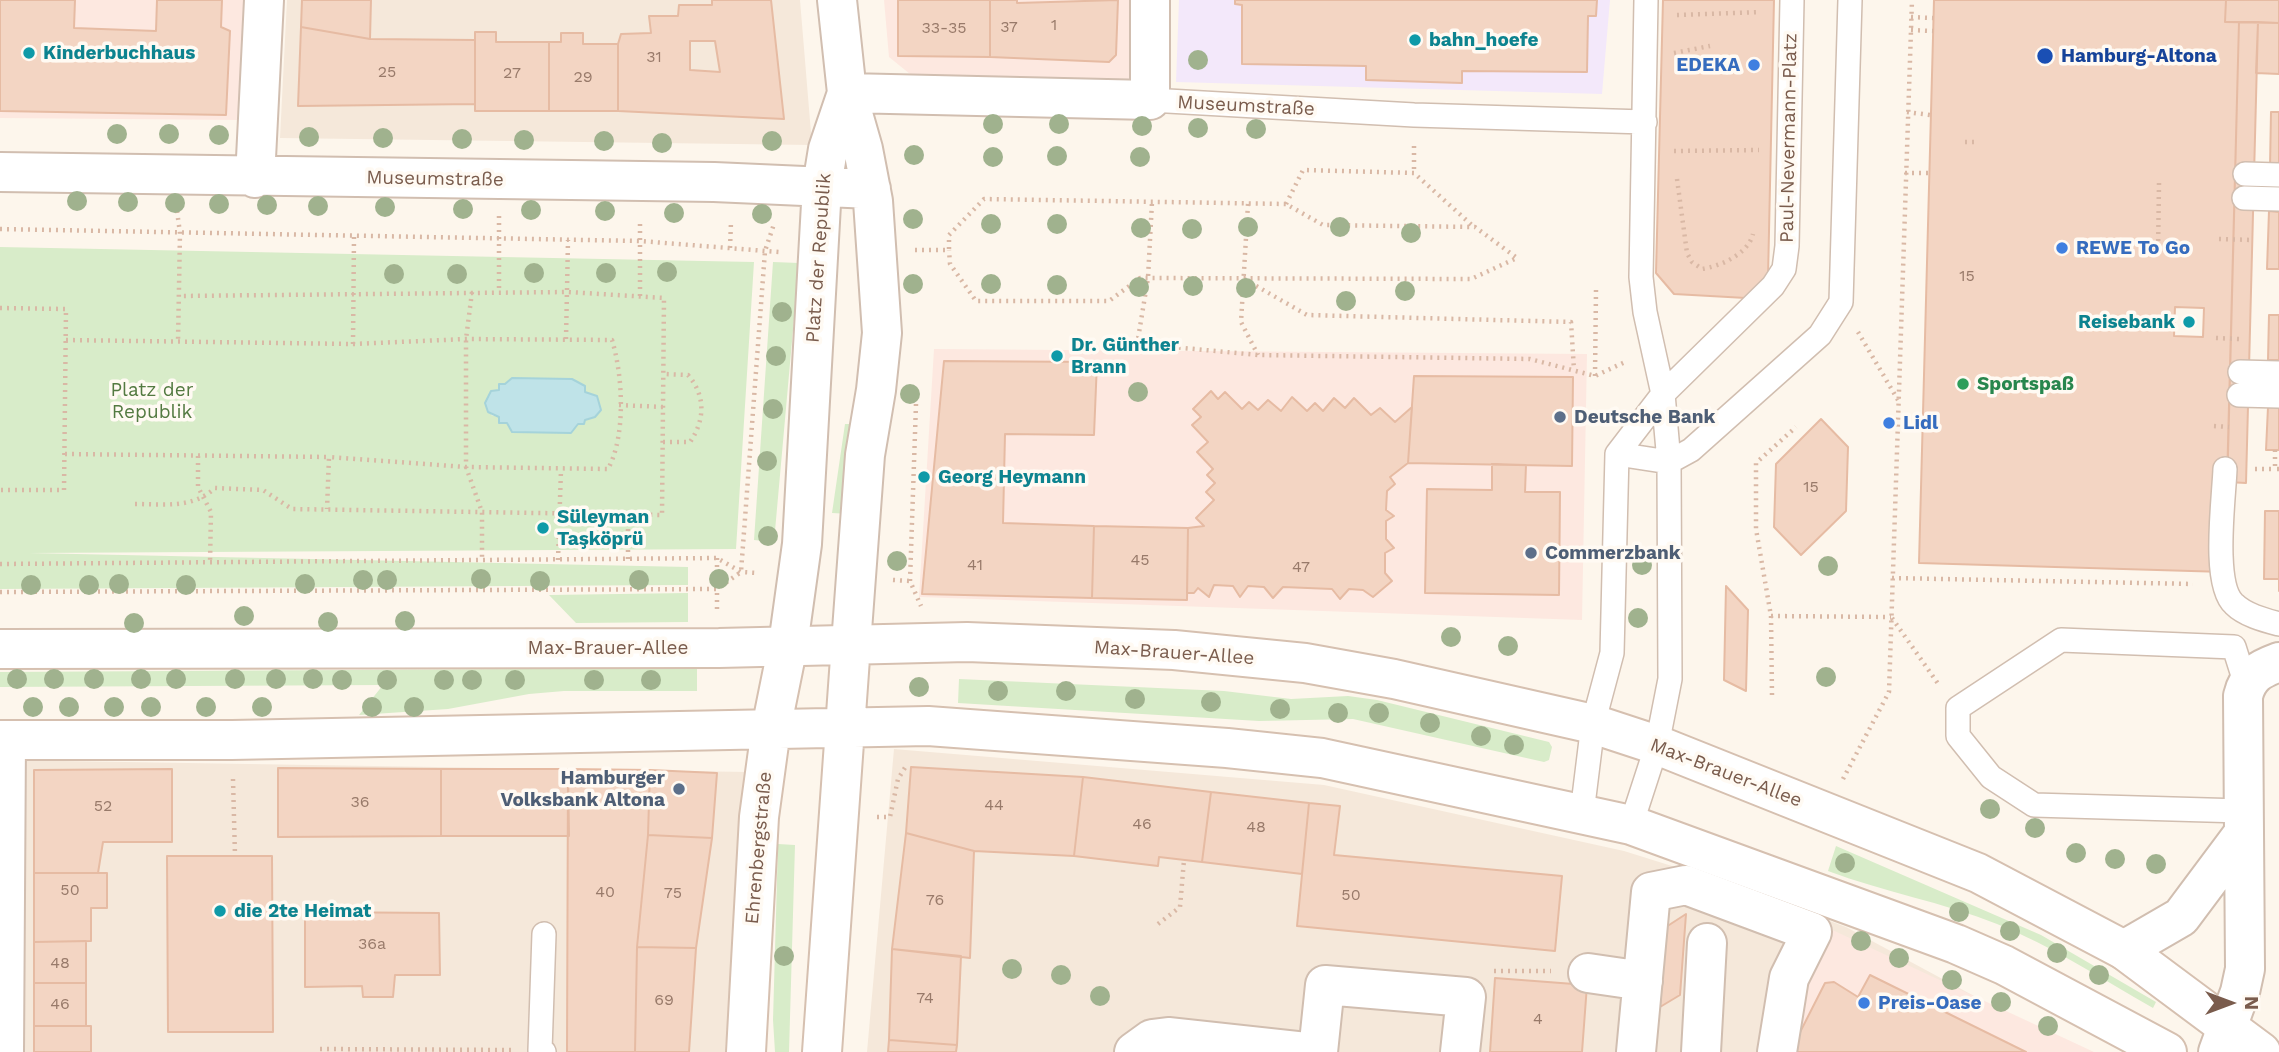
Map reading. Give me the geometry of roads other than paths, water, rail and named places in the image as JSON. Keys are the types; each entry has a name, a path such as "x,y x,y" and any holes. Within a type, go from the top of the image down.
{"street":[{"path":"256,178 264,0"},
{"path":"822,1052 865,455 882,333 871,189 847,93 837,0"},
{"path":"1150,0 1150,100"},
{"name":"Museumstraße","path":"847,93 1150,100"},
{"name":"Platz der Republik","path":"788,645 802,544 822,186 828,149 847,93"},
{"name":"Museumstraße","path":"0,172 256,178 641,181 871,189"},
{"name":"Max-Brauer-Allee","path":"0,649 967,642 1174,650 1305,663 1394,679 1593,724 1657,745 1978,873 2124,950 2223,1039 2261,1052"},
{"name":"Ehrenbergstraße","path":"746,1052 759,817 771,729 788,645"},
{"path":"2223,1039 2245,969 2247,938 2242,746 2246,685 2255,673 2279,662"},
{"path":"4,1052 3,740 232,740 928,726 1227,748 1321,758 1631,825 1956,944 2004,965 2167,1052"},
{"path":"2124,950 2180,917 2243,823"},
{"path":"1636,1052 1651,892 1686,885 1812,932 1789,978 1777,1052"},
{"path":"1701,1052 1707,943"},
{"path":"1588,973 1643,981"},
{"path":"1318,1052 1325,985 1466,997 1460,1052"},
{"path":"1134,1052 1152,1040 1168,1037 1306,1052"}],"lane":[{"path":"1150,42 1163,27 1163,0"},
{"path":"1631,825 1657,745 1670,678 1669,462 1663,394 1641,277 1646,0"},
{"name":"Paul-Nevermann-Platz","path":"1617,454 1663,394 1754,306 1784,269 1787,246 1792,0"},
{"path":"1582,813 1593,724 1612,653 1617,454 1669,462 1691,450 1820,335 1841,302 1850,0"},
{"name":"Museumstraße","path":"1150,100 1414,115 1645,122"},
{"path":"2245,174 2279,175"},
{"path":"2244,198 2279,199"},
{"path":"2240,372 2279,373"},
{"path":"2239,395 2279,396"},
{"path":"2225,469 2222,571 2227,596 2241,609 2279,624"},
{"path":"2243,823 2034,805 1991,777 1958,736 1958,708 2060,640 2234,647 2246,685"},
{"path":"542,1051 544,934"}],"water":[{"path":"512,378 572,379 585,386 585,392 597,396 601,410 595,417 585,420 584,424 578,424 571,433 512,432 507,423 499,423 499,417 488,412 485,403 491,391 499,390 499,384 505,384"}],"place":[{"name":"bahn_hoefe","path":"1415,40"},
{"name":"Kinderbuchhaus","path":"29,53"},
{"name":"Hamburg-Altona","path":"2045,56"},
{"name":"EDEKA","path":"1754,65"},
{"name":"REWE To Go","path":"2062,248"},
{"name":"Reisebank","path":"2189,322"},
{"name":"Dr. Günther Brann","path":"1057,356"},
{"name":"Sportspaß","path":"1963,384"},
{"name":"Deutsche Bank","path":"1560,417"},
{"name":"Lidl","path":"1889,423"},
{"name":"Georg Heymann","path":"924,477"},
{"name":"Süleyman Taşköprü","path":"543,528"},
{"name":"Commerzbank","path":"1531,553"},
{"name":"Hamburger Volksbank Altona","path":"679,789"},
{"name":"die 2te Heimat","path":"220,911"},
{"name":"Preis-Oase","path":"1864,1003"}]}
